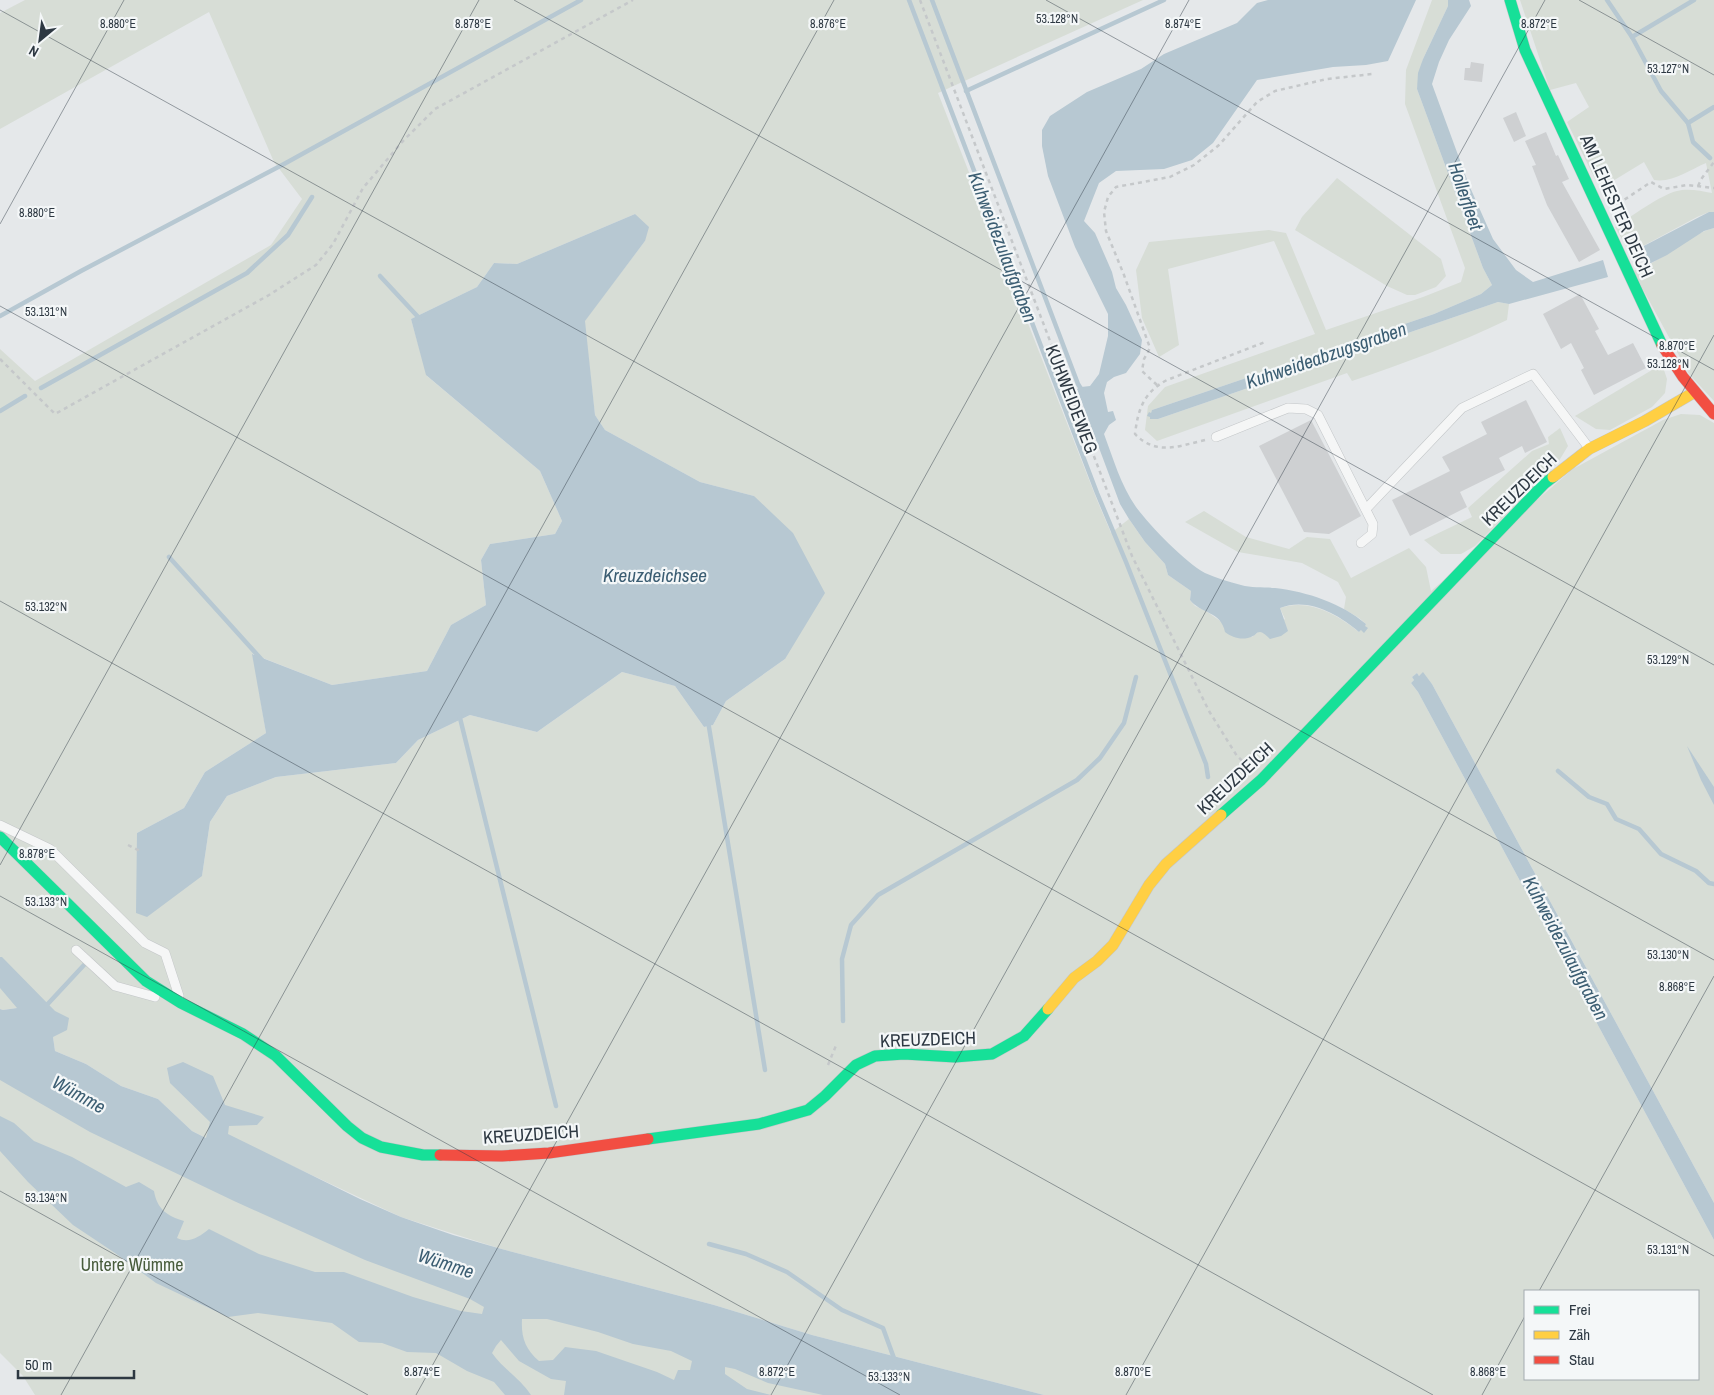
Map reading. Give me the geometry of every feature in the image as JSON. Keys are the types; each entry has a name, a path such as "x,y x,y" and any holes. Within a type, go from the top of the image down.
{"street":[{"name":"AM LEHESTER DEICH","path":"1510,0 1525,50 1657,336 1671,361 1693,393 1714,414"},
{"name":"KREUZDEICH","path":"0,837 146,982 181,1003 243,1034 276,1056 347,1126 362,1138 381,1147 423,1155 502,1156 549,1153 760,1124 808,1110 826,1096 856,1065 875,1056 904,1054 955,1057 992,1054 1024,1036 1074,978 1097,961 1113,945 1148,885 1166,864 1261,780 1544,484 1590,449 1645,421 1693,393"}],"lane":[{"path":"1366,509 1462,408 1533,374 1590,449"},
{"path":"1216,437 1288,408 1306,409 1318,415 1372,524 1372,534 1361,542"},
{"path":"0,825 50,849 145,943 165,953 181,1003"},
{"path":"76,950 115,986 181,1003"}],"path":[{"path":"0,359 55,414 269,296 316,265 333,244 363,188 402,142 435,109 633,0"},
{"name":"KUHWEIDEWEG","path":"920,0 1132,556 1209,711 1237,756 1261,780"},
{"path":"1157,385 1142,371 1144,359 1150,348 1106,231 1104,212 1108,197 1116,187 1170,177 1194,165 1219,145 1257,102 1275,90 1327,79 1372,74"},
{"path":"1698,186 1714,162"},
{"path":"1600,216 1651,182 1664,189 1688,185 1714,188"},
{"path":"1216,437 1173,448 1157,448 1142,441 1135,434 1142,402 1157,385 1265,342"},
{"path":"128,845 140,851"}],"green space":[{"path":"25,0 1143,0 938,93 1111,533 1129,519 1145,542 1165,564 1168,575 1191,591 1190,600 1195,606 1223,623 1252,637 1258,632 1262,632 1285,619 1280,608 1291,605 1312,606 1332,614 1359,632 1366,624 1344,609 1346,597 1338,582 1302,563 1238,552 1185,522 1204,511 1246,537 1289,549 1307,537 1330,539 1351,578 1409,548 1426,567 1431,591 1573,469 1663,420 1681,414 1700,415 1714,423 1714,1203 1432,684 1423,673 1419,676 1417,673 1412,677 1414,680 1411,683 1418,692 1714,1240 1714,1395 1044,1395 812,1335 714,1305 498,1248 401,1217 286,1163 206,1138 192,1131 158,1099 121,1086 86,1064 55,1051 53,1037 17,1008 0,1009 0,349 35,381 271,245 302,199 274,162 209,12 0,129 0,13","holes":["635,214 645,241 584,321 595,415 605,430 700,482 754,496 785,659 726,701 713,725 704,727 675,686 622,672 537,732 470,715 418,740 396,763 276,777 227,796 210,822 202,876 137,833 184,808 205,772 266,733 253,654 332,685 427,671 451,625 486,605 481,560 490,544 555,534 562,521 540,471 427,376 411,319 477,287 494,263 517,264"]},
{"path":"1432,0 1448,0 1448,6 1423,59 1417,89 1483,268 1492,285 1481,294 1434,314 1152,410 1150,419 1158,419 1498,302 1509,304 1507,320 1450,345 1352,381 1347,373 1157,441 1145,430 1148,406 1165,387 1315,334 1274,241 1168,269 1179,345 1159,357 1142,318 1136,270 1149,242 1269,230 1286,233 1326,330 1461,282 1465,268 1405,104 1406,70"},
{"path":"1520,0 1714,0 1714,212 1697,217 1630,253 1615,227 1654,201 1671,193 1695,190 1712,193 1706,163 1668,180 1654,180 1644,162 1603,187 1595,179 1567,122 1589,107 1576,83 1550,90"},
{"path":"1337,178 1441,259 1446,276 1436,287 1415,295 1407,295 1387,286 1295,230 1302,217"},
{"path":"1714,228 1714,401 1689,374 1633,271 1644,267 1694,236"},
{"path":"1662,364 1667,379 1665,393 1652,407 1610,430 1596,429 1575,416"},
{"path":"1560,428 1568,446 1557,464 1475,546 1461,554 1441,554 1424,540 1472,517 1468,508 1532,451 1549,444 1548,437"},
{"name":"Untere Wümme","path":"0,1043 434,1253 946,1395 35,1395 23,1376 0,1353"}],"water":[{"path":"1268,0 1416,0 1388,61 1366,65 1333,67 1257,80 1213,143 1192,160 1164,169 1116,171 1099,183 1084,221 1095,233 1112,272 1116,288 1142,340 1140,354 1126,373 1114,377 1107,382 1104,393 1108,412 1113,411 1116,420 1109,425 1104,434 1122,481 1136,507 1168,543 1197,568 1214,577 1241,585 1300,592 1335,604 1366,624 1365,626 1368,628 1364,633 1361,630 1359,632 1342,619 1322,609 1301,605 1280,608 1288,631 1281,636 1270,639 1258,632 1254,636 1242,639 1225,632 1223,625 1215,616 1194,605 1190,600 1191,591 1168,575 1165,564 1145,542 1129,519 1120,504 1077,389 1090,386 1099,374 1108,336 1108,314 1075,247 1048,176 1042,146 1042,130 1050,116 1087,92 1141,69 1164,54 1237,23 1257,3"},
{"name":"Hollerfleet","path":"1448,0 1469,0 1471,6 1449,40 1432,84 1469,185 1493,239 1516,270 1533,282 1603,260 1608,277 1509,304 1498,302 1158,419 1150,419 1147,416 1152,410 1434,314 1481,294 1492,285 1483,268 1417,89 1418,73 1448,6"},
{"path":"1709,212 1714,212 1714,228 1704,231 1667,255 1647,265 1638,249"},
{"name":"Kreuzdeichsee","path":"635,214 649,227 645,241 585,321 595,415 605,430 700,482 754,496 793,533 825,593 785,659 726,701 713,725 704,727 675,686 622,672 537,732 470,715 418,740 396,763 276,777 227,796 210,822 202,876 147,917 136,913 137,833 184,808 205,772 266,733 252,654 332,685 427,671 451,625 486,605 481,560 490,544 555,534 562,521 540,471 426,375 411,319 477,287 494,263 517,264"},
{"path":"1423,672 1432,684 1714,1203 1714,1240 1418,692 1411,683 1414,680 1412,677 1417,673 1419,676"},
{"path":"1687,746 1714,787 1714,805 1701,780"},
{"name":"Wümme","path":"0,957 2,957 55,1011 69,1018 67,1030 53,1037 55,1051 86,1064 121,1086 158,1099 192,1131 206,1138 210,1122 170,1083 167,1068 183,1062 213,1076 225,1105 264,1117 257,1125 229,1126 228,1134 360,1199 401,1217 498,1248 714,1305 812,1335 1044,1395 823,1395 768,1383 735,1369 725,1367 725,1374 747,1389 771,1395 564,1395 566,1381 551,1379 519,1361 501,1340 492,1353 531,1395 505,1395 494,1382 467,1371 436,1353 407,1352 382,1343 359,1342 332,1323 258,1313 228,1317 156,1283 73,1225 28,1182 0,1151 0,1116 14,1123 34,1141 72,1157 126,1187 139,1182 154,1191 160,1207 164,1211 184,1221 177,1238 181,1240 190,1240 198,1237 209,1229 259,1254 315,1272 344,1272 413,1297 461,1311 482,1314 484,1307 470,1299 365,1260 234,1201 90,1132 0,1080 0,1009 17,1008 0,988","holes":["522,1319 547,1319 598,1332 633,1344 671,1351 692,1361 690,1370 678,1370 674,1380 657,1372 596,1351 565,1347 553,1360 539,1361 527,1347 522,1331"]}],"building":[{"path":"1471,62 1484,64 1482,82 1464,80 1465,68 1470,68"},
{"path":"1516,112 1526,136 1514,142 1503,118"},
{"path":"1546,132 1556,156 1558,155 1569,179 1562,182 1600,250 1579,262 1547,205 1532,166 1536,165 1525,141"},
{"path":"1580,294 1599,329 1595,331 1608,355 1633,343 1646,368 1594,395 1581,370 1584,368 1571,343 1561,349 1543,314"},
{"path":"1526,400 1547,442 1525,453 1522,446 1499,458 1505,470 1460,492 1467,507 1410,536 1392,500 1450,471 1442,457 1487,434 1481,422"},
{"path":"1311,420 1361,516 1329,534 1304,532 1259,446"}],"waterway":[{"path":"0,316 284,164 581,0"},
{"name":"Kuhweidezulaufgraben","path":"909,0 1097,493 1206,764 1208,777"},
{"name":"Kuhweideabzugsgraben","path":"932,0 1078,384 1083,392"},
{"path":"966,91 1164,0"},
{"path":"1607,0 1632,37 1661,91 1688,123 1693,142 1710,158"},
{"path":"1632,37 1694,0"},
{"path":"1688,123 1714,107"},
{"path":"41,388 247,273 288,235 312,197"},
{"path":"380,276 420,319"},
{"path":"0,411 25,396"},
{"path":"169,557 262,660"},
{"path":"843,1021 842,959 851,925 878,895 1077,780 1100,758 1124,723 1136,677"},
{"path":"459,714 556,1106"},
{"path":"708,721 765,1070"},
{"path":"1558,771 1589,797 1607,804 1616,819 1639,829 1661,854 1696,871 1709,883 1714,884"},
{"path":"44,1008 84,965"},
{"path":"709,1244 746,1254 787,1272 842,1310 883,1328 895,1361"}],"traffic: fast":[{"path":"1510,0 1525,50 1662,345"},
{"path":"1221,815 1261,780 1544,484 1553,477"},
{"path":"0,837 146,981 181,1003 243,1034 276,1056 347,1126 362,1138 381,1147 423,1155 440,1155"},
{"path":"648,1139 759,1124 808,1110 856,1065 875,1056 904,1054 955,1057 992,1054 1024,1036 1048,1009"}],"traffic: slow":[{"path":"1553,477 1589,449 1645,421 1693,393"},
{"path":"1048,1009 1074,978 1097,961 1113,945 1149,885 1166,864 1221,815"}],"traffic: jam":[{"path":"1662,345 1683,377 1714,414"},
{"path":"440,1155 502,1156 549,1153 648,1139"}]}
